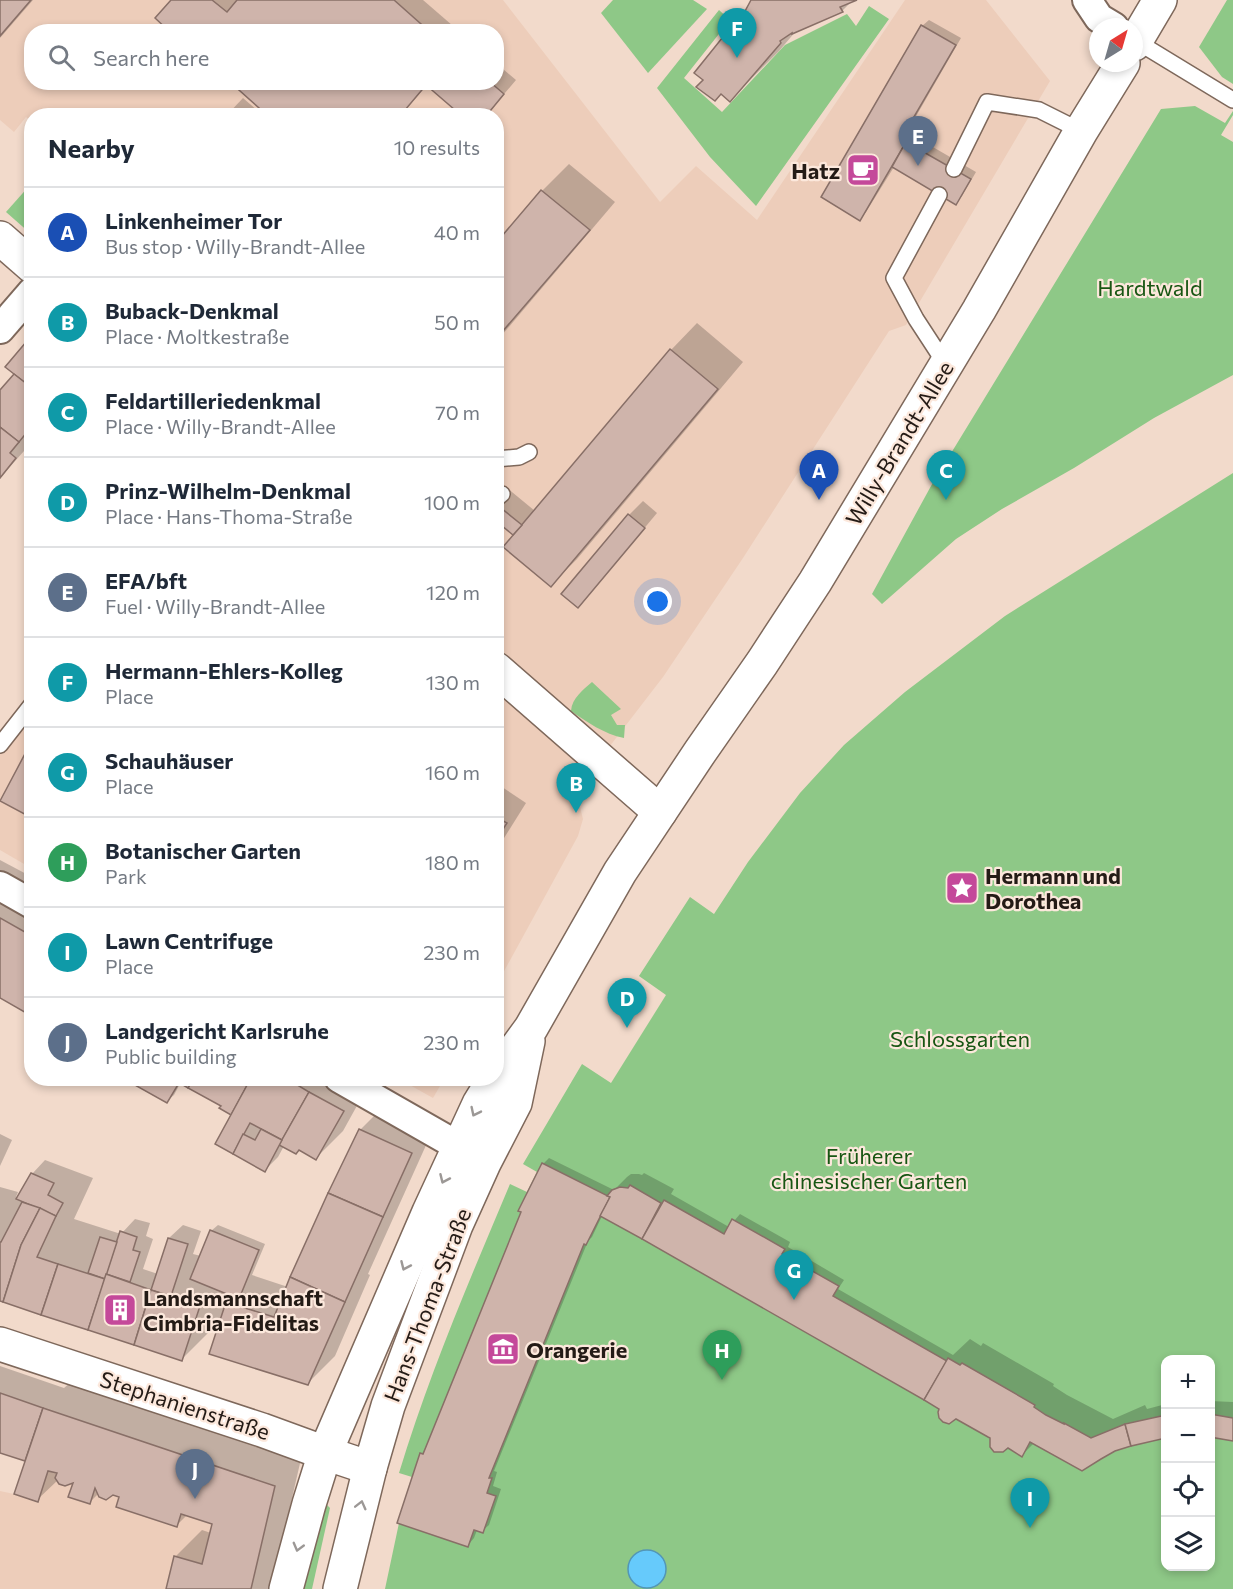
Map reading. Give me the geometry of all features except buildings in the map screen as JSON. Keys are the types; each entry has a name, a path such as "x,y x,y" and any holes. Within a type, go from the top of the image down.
{"main road":[{"name":"Willy-Brandt-Allee","path":"1143,23 1160,0"},
{"name":"Willy-Brandt-Allee","path":"660,812 815,582 979,310 1082,131 1113,72"},
{"path":"0,238 24,259"},
{"path":"504,676 660,812"},
{"name":"Hans-Thoma-Straße","path":"504,1066 531,1028 620,872 660,812"},
{"name":"Hans-Thoma-Straße","path":"340,1589 388,1406 456,1225 515,1103 531,1028"},
{"name":"Hans-Thoma-Straße","path":"286,1589 325,1454 458,1146 490,1086"},
{"name":"Stephanienstraße","path":"0,1344 251,1426 370,1468"}],"street":[{"path":"1087,0 1099,18"},
{"path":"0,329 24,301"},
{"path":"0,886 24,900"},
{"path":"353,1086 458,1146"}],"lane":[{"path":"1143,51 1233,100"},
{"path":"954,169 987,102 1039,110 1082,131"},
{"path":"939,195 894,278 916,319 946,365"},
{"path":"504,458 519,457 529,452"},
{"path":"0,746 24,714"}],"shaded area":[{"path":"0,0 503,0 660,202 696,166 757,220 905,0 986,0 1050,81 906,325 889,331 743,558 663,677 573,794 583,819 578,836 504,971 504,108 24,108 24,120 14,132 0,120"},
{"path":"24,700 24,864 0,850 0,731"},
{"path":"412,1086 440,1086 433,1098"},
{"path":"43,1408 275,1486 251,1589 0,1589 0,1491 14,1494"}],"green space":[{"path":"613,0 693,0 707,9 648,73 601,13"},
{"path":"1227,0 1233,0 1233,84 1222,77 1199,47"},
{"path":"869,6 889,19 756,206 710,157 657,88 719,10 730,20 684,78 722,112 785,45 847,14 856,26"},
{"name":"Hardtwald","path":"1195,106 1225,123 1233,111 1221,135 1233,142 1233,375 1154,418 956,539 882,604 872,594 931,486 1161,109"},
{"path":"24,192 24,228 6,212"},
{"name":"Schlossgarten","path":"1233,473 1233,1589 385,1589 399,1523 397,1523 412,1477 399,1473 437,1363 510,1184 527,1192 537,1172 523,1164 582,1064 611,1083 666,995 639,976 690,897 714,914 748,862 800,793 844,745 905,692 1005,616"},
{"path":"592,682 621,709 611,715 617,725 625,725 624,738 603,731 571,711 576,698"},
{"path":"325,1506 330,1508 312,1589 303,1589"}],"water":[{"path":"647,1550 660,1556 666,1569 660,1582 647,1588 634,1582 628,1569 634,1556"}],"place":[{"name":"Hermann-Ehlers-Kolleg","path":"737,58"},
{"name":"EFA/bft","path":"918,166"},
{"name":"Hatz","path":"863,170"},
{"name":"Linkenheimer Tor","path":"819,500"},
{"name":"Feldartilleriedenkmal","path":"946,500"},
{"name":"Buback-Denkmal","path":"576,813"},
{"name":"Hermann und Dorothea","path":"962,888"},
{"name":"Prinz-Wilhelm-Denkmal","path":"627,1028"},
{"name":"Schauhäuser","path":"794,1300"},
{"name":"Landsmannschaft Cimbria-Fidelitas","path":"120,1310"},
{"name":"Orangerie","path":"503,1349"},
{"name":"Botanischer Garten","path":"722,1380"},
{"name":"Landgericht Karlsruhe","path":"195,1499"},
{"name":"Lawn Centrifuge","path":"1030,1528"}],"park label":[{"name":"Früherer chinesischer Garten","path":"869,1168"}]}
